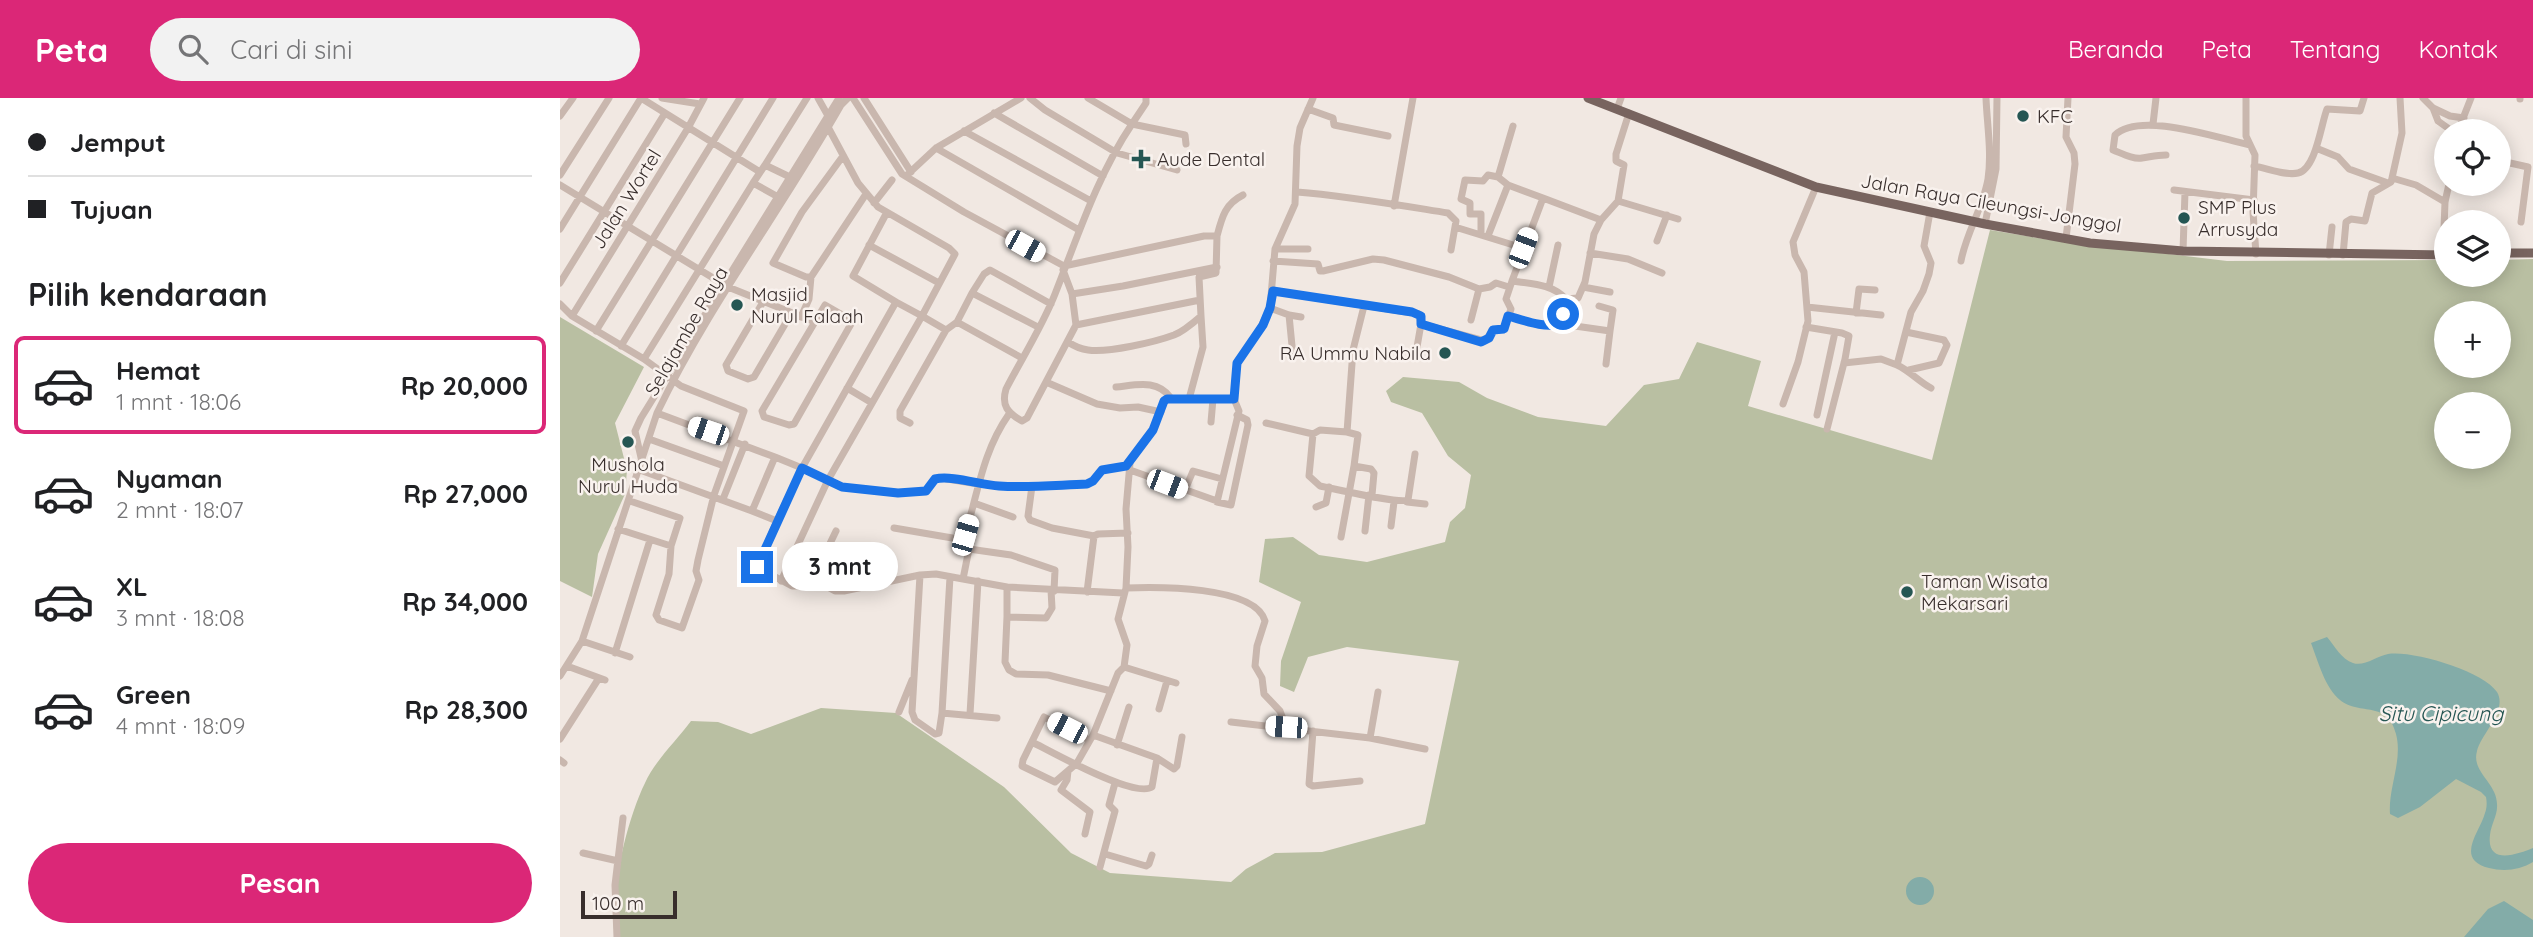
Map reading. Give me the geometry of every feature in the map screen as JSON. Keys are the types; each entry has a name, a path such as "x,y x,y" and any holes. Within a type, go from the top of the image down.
{"main road":[{"name":"Jalan Raya Cileungsi-Jonggol","path":"1588,98 1816,187 1985,224 2066,238 2183,251 2434,255"},
{"path":"2511,253 2533,253"}],"street":[{"path":"560,116 573,98"},
{"path":"560,175 609,98"},
{"path":"560,229 641,98 735,157 792,178"},
{"path":"662,98 702,101"},
{"path":"596,331 740,98"},
{"path":"621,346 773,98"},
{"path":"644,359 807,98"},
{"path":"781,581 828,480 953,262 954,252 880,209 866,194 843,156 818,98"},
{"path":"827,121 839,98"},
{"path":"827,121 850,98 916,184 1064,268 1204,236 1217,236"},
{"path":"864,98 905,171"},
{"path":"905,171 936,148 1021,98"},
{"path":"1030,98 1045,110 1118,153 1177,170"},
{"path":"1088,98 1136,125 1185,135 1186,144"},
{"path":"1064,268 1072,294 1076,325 1025,421 1009,414 1004,404 1004,393 1051,304 1064,268 1079,229 1102,176 1136,125 1146,98"},
{"path":"1217,501 1238,409 1234,399 1237,363 1259,331 1270,308 1275,249 1294,209 1297,192 1297,146 1300,128 1312,99 1302,98"},
{"path":"1394,206 1413,98"},
{"path":"1617,109 1621,98"},
{"path":"1961,261 1972,221 1984,194 1989,168 1986,98"},
{"path":"1985,224 1996,169 1997,98"},
{"path":"2066,238 2075,177 2074,153 2066,136 2068,98"},
{"path":"2153,124 2156,98"},
{"path":"2246,98 2246,133 2255,155 2253,200 2256,254"},
{"path":"2254,166 2298,173 2310,163 2327,109 2360,111 2364,98"},
{"path":"2343,255 2346,222 2351,219 2365,221 2372,193 2390,181 2402,133 2400,98"},
{"path":"2423,98 2433,108 2450,116 2463,118 2471,98"},
{"name":"Jalan Wortel","path":"572,316 702,101"},
{"path":"2433,108 2437,119"},
{"path":"1308,110 1333,118 1334,124 1388,136"},
{"path":"560,283 665,113"},
{"path":"994,113 1102,176"},
{"path":"1273,261 1318,264 1320,271 1323,271 1384,260 1449,276 1479,289 1496,284 1549,287 1556,289 1566,299 1578,298 1583,287 1594,234 1601,220 1618,201 1623,165 1617,161 1616,154 1629,113"},
{"name":"Selajambe Raya","path":"560,676 582,641 671,378 827,121"},
{"path":"2166,155 2134,158 2112,149 2115,135 2124,128 2153,124 2250,145"},
{"path":"1498,177 1513,126"},
{"path":"964,131 1091,201"},
{"path":"936,148 1079,229"},
{"path":"2316,148 2338,157 2349,169 2390,181 2416,185 2445,202"},
{"path":"811,277 772,261 802,212 843,156"},
{"path":"2511,164 2530,168 2521,222"},
{"path":"1498,212 1470,214 1469,203 1462,200 1465,180 1483,181 1487,176 1498,177 1508,185 1601,220"},
{"path":"892,180 869,245 854,277 946,330"},
{"path":"754,183 780,199"},
{"path":"560,185 726,285 808,320"},
{"path":"1485,235 1498,212 1508,185"},
{"path":"1783,404 1806,327 1804,271 1795,255 1793,242 1816,187"},
{"path":"2174,190 2253,200"},
{"path":"1297,192 1328,193 1448,213 1455,218 1451,250"},
{"path":"2183,251 2185,192"},
{"path":"808,320 825,305 852,322 794,424 789,425 762,416 762,411 808,320 811,277 866,194"},
{"path":"1189,399 1203,346 1199,277 1214,275 1217,267 1217,236 1225,210 1243,195"},
{"path":"2445,210 2447,196"},
{"path":"1421,324 1481,342 1489,338 1493,330 1504,329 1511,309 1506,301 1511,284 1543,198"},
{"path":"1618,201 1678,219"},
{"path":"2523,203 2533,204"},
{"path":"1897,365 1911,312 1930,274 1931,262 1924,246 1930,212"},
{"path":"1481,214 1485,235"},
{"path":"1657,241 1667,215"},
{"path":"1455,227 1523,248"},
{"path":"2329,255 2332,227"},
{"path":"869,245 939,283"},
{"path":"1549,287 1558,245"},
{"path":"1275,249 1308,249"},
{"path":"1590,253 1622,258 1662,273"},
{"path":"1072,294 1217,267"},
{"path":"910,423 900,418 900,411 946,330 957,322 984,274 990,270 1051,304"},
{"path":"1583,287 1610,292"},
{"path":"1471,320 1479,289"},
{"path":"1856,313 1859,289 1875,289"},
{"path":"1273,291 1419,314 1421,324 1417,347"},
{"path":"972,293 1038,327"},
{"path":"1561,324 1566,299"},
{"path":"1076,325 1200,300"},
{"path":"763,302 726,365 728,371 748,379 754,377 791,314"},
{"path":"896,302 802,468 757,566 759,570 798,587 826,586 835,591 920,575 1053,591 1125,591 1181,587 1245,602 1261,613 1265,621 1257,646 1255,666 1262,678 1264,694 1280,711 1286,727"},
{"path":"560,304 572,316 644,359 681,386 743,410 739,442 723,499"},
{"path":"1347,432 1353,350 1364,306"},
{"path":"1599,306 1613,311 1606,364"},
{"path":"1807,307 1881,315"},
{"path":"1270,308 1301,317"},
{"path":"1289,315 1293,355"},
{"path":"1068,342 1091,351 1121,347 1176,334 1201,316"},
{"path":"1508,316 1535,324 1561,324 1610,331"},
{"path":"957,322 1022,358"},
{"path":"1806,327 1849,336 1827,429"},
{"path":"1817,415 1835,332"},
{"path":"1906,332 1946,341 1947,345 1938,364 1909,370"},
{"path":"1844,363 1877,359 1909,370 1920,382 1931,388"},
{"path":"671,378 635,431 641,466 777,521"},
{"path":"1046,382 1097,404 1120,408 1138,407 1161,412"},
{"path":"1116,387 1152,385 1165,390 1171,398"},
{"path":"847,388 872,403"},
{"path":"1182,737 1176,768 1157,758 1091,737 1044,717 1023,760 1024,768 1055,782 1077,763 1091,737 1118,673 1124,667 1127,640 1118,619 1125,591 1128,533 1126,509 1130,466 1153,430 1164,401 1171,398 1234,399"},
{"path":"1211,422 1213,399"},
{"path":"657,413 739,442 842,487 898,493 923,492 930,489 935,479 942,478 978,484 1087,484 1102,470 1130,466 1185,491 1217,501 1218,504 1231,505 1248,425 1247,420 1237,415"},
{"path":"1007,617 1046,618 1052,608 1055,570 1011,555 965,547 964,540 987,453 1009,414"},
{"path":"1266,423 1313,434 1320,430 1361,435 1341,537"},
{"path":"1313,434 1309,476 1320,486 1394,502 1425,504"},
{"path":"649,439 724,466"},
{"path":"630,501 679,517 671,546 669,574 656,615 659,620 682,628 699,580 696,573 698,559 714,495 724,466 739,442"},
{"path":"1406,502 1416,454"},
{"path":"752,511 775,457"},
{"path":"1354,466 1373,471 1365,531"},
{"path":"1185,491 1189,475 1194,470 1222,478"},
{"path":"1032,486 1028,516 1030,520 1052,528 1094,536 1128,533"},
{"path":"1316,507 1326,503 1329,488"},
{"path":"1391,526 1394,502"},
{"path":"974,503 1013,517"},
{"path":"894,528 964,540"},
{"path":"618,529 671,546"},
{"path":"811,586 836,531"},
{"path":"1087,592 1094,536"},
{"path":"615,653 650,540"},
{"path":"963,579 969,549"},
{"path":"826,558 877,550"},
{"path":"826,558 826,586"},
{"path":"920,575 912,712 915,720 937,734 942,712 950,577"},
{"path":"970,714 978,581"},
{"path":"1007,587 1005,662 1009,670 1016,674 1048,675 1111,691"},
{"path":"582,641 630,657"},
{"path":"560,739 602,679 566,666"},
{"path":"1124,667 1172,682 1159,709"},
{"path":"898,712 915,673"},
{"path":"1370,738 1378,692"},
{"path":"1117,746 1129,707"},
{"path":"942,712 997,719"},
{"path":"1231,722 1370,738 1425,749"},
{"path":"1312,731 1309,784 1313,786 1360,781"},
{"path":"1032,742 1115,783 1150,789 1157,758"},
{"path":"1069,771 1061,790 1090,812 1086,834"},
{"path":"1100,867 1115,811 1109,804 1115,783"},
{"path":"617,937 615,885 623,817"},
{"path":"583,853 618,861"},
{"path":"1105,854 1146,866 1152,855"}],"green space":[{"name":"Taman Wisata Mekarsari","path":"1990,230 2227,261 2434,260 2434,287 2511,287 2511,260 2533,259 2533,937 615,937 614,902 617,881 638,798 660,759 691,721 718,722 751,734 821,708 896,713 1004,787 1071,853 1110,873 1231,882 1246,869 1275,853 1322,852 1425,824 1459,661 1347,647 1308,657 1294,692 1280,686 1281,661 1301,602 1259,582 1265,539 1293,537 1319,555 1367,562 1445,542 1450,522 1465,508 1471,475 1448,456 1422,413 1391,402 1386,391 1403,377 1459,382 1487,398 1538,417 1606,426 1644,385 1679,379 1697,342 1761,361 1748,406 1932,460"},
{"path":"560,317 644,367 615,423 627,470 625,494 598,554 592,597 560,581"}],"water":[{"name":"Situ Cipicung","path":"2327,637 2342,656 2353,663 2366,662 2388,654 2413,655 2463,670 2489,684 2497,692 2497,714 2479,744 2476,758 2496,797 2497,808 2490,845 2493,851 2504,855 2533,848 2533,862 2512,870 2500,870 2479,864 2473,858 2472,844 2486,811 2486,797 2456,779 2420,807 2398,818 2390,814 2398,754 2396,734 2387,717 2372,710 2348,705 2330,689 2311,643"},
{"path":"1920,877 1930,881 1934,891 1930,901 1920,905 1910,901 1906,891 1910,881"},
{"path":"2504,901 2533,920 2533,937 2464,937 2488,909"}],"place":[{"name":"KFC","path":"2023,116"},
{"name":"Aude Dental","path":"1141,159"},
{"name":"SMP Plus Arrusyda","path":"2184,218"},
{"name":"Masjid Nurul Falaah","path":"737,305"},
{"name":"RA Ummu Nabila","path":"1445,353"},
{"name":"Mushola Nurul Huda","path":"628,442"},
{"name":"Taman Wisata Mekarsari","path":"1907,592"}],"route":[{"path":"757,567 802,468 842,487 898,493 923,492 930,489 935,479 942,478 1017,487 1087,484 1102,470 1126,466 1153,430 1167,399 1234,399 1237,363 1263,325 1273,291 1412,312 1421,316 1421,324 1481,342 1489,338 1493,330 1504,329 1508,316 1551,326 1561,324 1563,314"}]}
